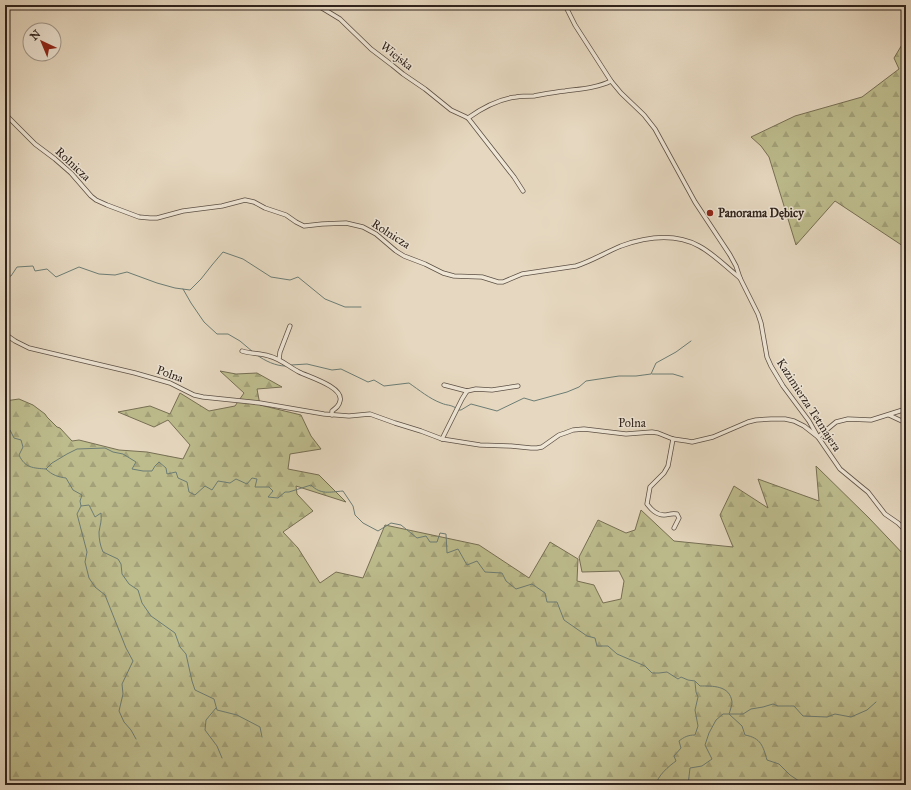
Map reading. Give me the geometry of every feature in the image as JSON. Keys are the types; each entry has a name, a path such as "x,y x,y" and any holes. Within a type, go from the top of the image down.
{"street":[{"name":"Wiejska","path":"317,5 340,19 370,49 451,110 468,118 514,177 523,191"},
{"name":"Kazimierza Tetmajera","path":"565,5 575,24 611,81 644,115 655,129 695,202 730,255 758,314 767,357 783,386 809,421 840,469 868,492 885,514 906,531"},
{"path":"468,118 483,108 511,97 535,96 583,89 611,81"},
{"name":"Rolnicza","path":"5,114 35,144 71,173 96,200 139,217 150,218 249,200 269,210 286,215 304,226 346,223 363,227 383,239 404,256 431,266 443,273 454,276 482,277 498,282 503,282 522,274 576,266 631,243 657,238 670,238 689,242 698,246 717,258 731,272 740,278"},
{"path":"278,359 290,326"},
{"name":"Polna","path":"5,334 28,348 135,373 170,383 198,396 212,399 260,403 332,415 349,416 370,414 395,424 421,431 442,439 480,445 531,448 542,447 559,435 573,430 584,429 626,434 652,432 687,442 713,437 748,422 762,419 794,421 804,426 818,437"},
{"path":"242,351 268,355 278,359 308,377 320,381 336,391 340,398 340,403 337,408 332,411 332,415"},
{"path":"444,385 468,391 476,389 492,390 518,386"},
{"path":"442,439 462,399 468,391"},
{"path":"818,437 836,422 848,419 871,420 906,409"},
{"path":"889,415 906,423"},
{"path":"673,439 668,466 664,473 650,488 647,504 657,513 664,515 671,513 677,514 679,518 674,528"}],"green space":[{"path":"906,38 906,248 835,201 796,245 769,157 761,146 751,137 795,116 862,97 899,69 894,58"},
{"path":"220,371 236,374 257,373 282,387 257,389 260,405 301,415 311,436 321,449 290,454 288,469 319,475 346,502 296,486 297,494 313,511 283,532 298,548 320,583 336,572 363,578 385,525 479,545 529,578 550,542 578,559 577,581 594,585 603,603 621,599 624,581 619,571 582,572 579,557 598,520 626,533 635,530 641,510 674,541 733,547 720,515 734,486 768,508 758,479 819,501 816,466 906,557 906,785 5,785 5,401 19,399 33,405 45,414 72,441 79,440 119,450 147,452 183,459 190,445 168,420 154,427 118,412 150,406 170,414 180,393 209,411 235,406 244,393"}],"waterway":[{"path":"5,277 11,276 17,267 33,266 35,271 47,269 56,277 79,267 99,274 115,275 127,272 157,283 190,290 223,252 243,259 271,277 290,280 298,277 325,299 345,307 361,307"},
{"path":"183,289 204,322 217,334 228,334 240,341 253,352"},
{"path":"459,410 471,404 497,411 524,398 534,401 567,392 579,387 586,381 619,376 651,374 656,363 676,352 691,341"},
{"path":"257,355 271,363 285,366"},
{"path":"291,365 307,364 332,370 341,369 368,382 374,380 384,386 409,383 433,399 456,408"},
{"path":"652,374 673,374 683,377"},
{"path":"5,426 10,430 14,438 21,440 23,447 19,455 24,463 33,468 46,469 52,463 77,449 105,448 113,452 123,454 136,462 132,469 152,471 159,462 166,468 167,474 176,472 178,478 187,482 189,492 195,495 205,486 212,490 218,481 230,483 236,479 247,484 252,478 257,479 255,487 269,487 273,491 268,497 278,498 285,492 311,485 322,492 343,491 353,506 355,515 363,523 378,531 391,523 401,525 417,538 426,536 430,542 437,542 440,533 446,534 447,553 458,549 467,565 477,561 485,572 502,573 506,581 516,589 532,584 545,593 547,602 557,602 564,620 587,636 595,638 597,646 608,646 617,654 645,666 652,673 667,672 678,679 681,677 695,681 700,686 724,689 731,696 732,702 729,714 742,726 745,735 755,738 760,743 767,760 779,764 790,775 805,785"},
{"path":"46,469 55,475 66,478 73,490 82,495 80,501 81,506 89,505 95,517 101,513 99,535 103,552 118,559 121,564 122,574 129,584 138,590 142,603 151,616 175,633 180,647 186,654 195,690 214,699 217,710 237,715 260,727 262,737"},
{"path":"81,506 77,514 87,552 85,562 89,578 95,587 105,595 126,648 133,661 122,684 123,694 119,711 124,722 136,739"},
{"path":"656,785 661,775 676,761 674,756 681,748 679,741 686,736 695,735 698,726 695,710 698,697 695,682"},
{"path":"688,785 690,768 702,766 712,759 705,745 716,720 723,714 743,714 751,709 773,704 778,706 794,706 803,716 827,717 835,714 851,717 867,710 876,702"},
{"path":"216,708 206,720 205,730 217,746 222,758"}],"place":[{"name":"Panorama Dębicy","path":"710,213"}]}
